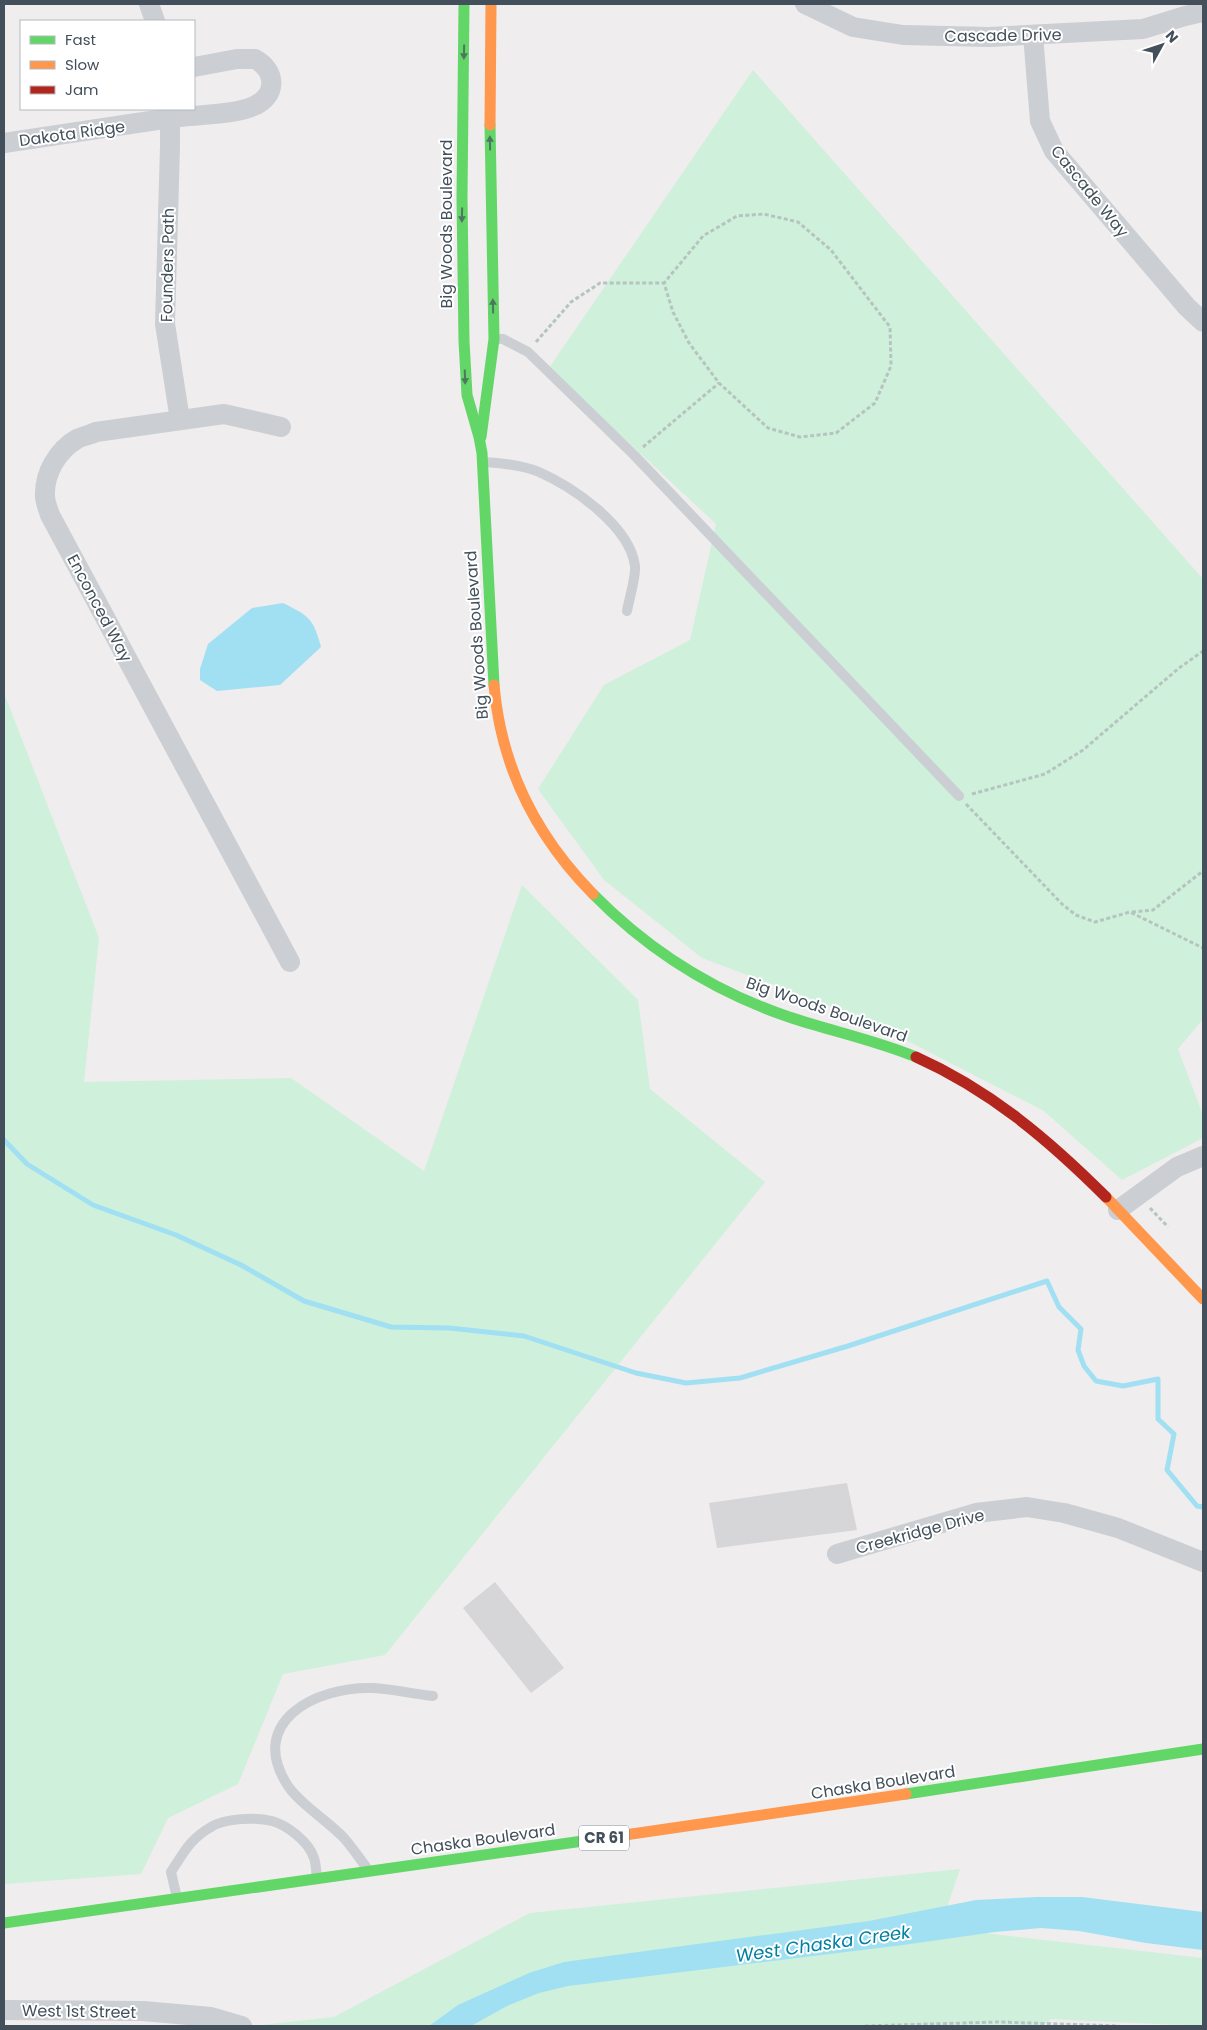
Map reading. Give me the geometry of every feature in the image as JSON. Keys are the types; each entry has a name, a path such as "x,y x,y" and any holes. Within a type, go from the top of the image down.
{"street":[{"path":"149,4 155,20"},
{"name":"Big Woods Boulevard","path":"464,4 461,288 466,396 481,441"},
{"name":"Big Woods Boulevard","path":"491,4 490,134 494,339 481,441 492,660 498,720 511,768 522,794 545,835 573,872 597,899 650,944 684,967 719,987 763,1008 893,1047 968,1082 1040,1133 1118,1210 1203,1299"},
{"name":"Cascade Drive","path":"805,4 854,27 902,35 1033,35 1143,29 1203,12"},
{"name":"Cascade Way","path":"1033,35 1040,121 1054,151 1187,307 1203,322"},
{"name":"Dakota Ridge","path":"4,143 170,113 241,110 254,106 269,95 272,85 266,68 255,59 237,59 195,66"},
{"name":"Founders Path","path":"170,113 165,324 180,420"},
{"name":"Enconced Way","path":"281,427 224,414 96,432 77,439 62,451 53,462 46,480 45,496 50,515 290,962"},
{"path":"1118,1210 1177,1167 1203,1156"},
{"name":"Creekridge Drive","path":"838,1554 976,1513 1027,1507 1064,1513 1118,1528 1203,1562"},
{"name":"Chaska Boulevard","path":"4,1923 783,1813 1203,1749"},
{"name":"West 1st Street","path":"4,2010 143,2012 211,2017 242,2026"}],"lane":[{"path":"494,339 503,339 528,352 634,456 959,796"},
{"path":"482,461 515,465 538,472 564,485 585,500 619,531 629,548 635,566 627,611"},
{"path":"369,1871 344,1837 289,1787 275,1758 275,1741 280,1725 294,1711 311,1700 335,1692 372,1688 433,1696"},
{"path":"177,1898 171,1872 189,1843 213,1826 243,1818 272,1821 292,1831 308,1848 314,1858 317,1878"}],"path":[{"path":"764,214 798,222 831,250 890,327 891,366 875,404 836,433 800,437 768,428 719,383 689,343 673,312 664,283 703,236 737,216 764,214"},
{"path":"528,352 571,302 600,283 664,283"},
{"path":"634,456 719,383"},
{"path":"959,796 1006,786 1045,774 1083,750 1179,668 1203,651"},
{"path":"959,796 1063,906 1076,915 1095,922 1130,912 1153,910 1203,871"},
{"path":"1130,912 1203,948"},
{"path":"1138,1195 1174,1234"},
{"path":"865,2026 1013,2024 1119,2026"}],"green space":[{"path":"753,70 1203,579 1203,1019 1178,1049 1203,1115 1203,1138 1122,1180 1044,1111 865,1019 702,958 604,880 538,789 604,685 690,640 716,524 549,368"},
{"path":"4,693 99,938 84,1082 291,1078 424,1171 522,885 638,1000 650,1089 765,1182 385,1655 283,1674 238,1784 168,1818 141,1874 4,1884"},
{"path":"960,1869 940,1928 1203,1958 1203,2026 1051,2019 1042,2026 251,2026 334,2017 530,1913"}],"water":[{"path":"283,603 299,611 309,619 321,647 280,685 217,691 200,680 200,669 208,644 252,608"},
{"name":"West Chaska Creek","path":"1082,1897 1203,1912 1203,1950 1146,1943 1079,1931 1041,1928 995,1932 568,1986 539,1993 507,2006 471,2026 429,2026 458,2005 529,1973 564,1962 869,1921 976,1900"}],"building":[{"path":"847,1483 857,1530 717,1548 709,1503"},
{"path":"495,1582 564,1668 531,1693 463,1608"}],"waterway":[{"path":"4,1140 27,1164 93,1205 176,1235 241,1265 304,1301 391,1327 449,1328 524,1336 636,1373 686,1383 740,1378 848,1346 1047,1281 1059,1307 1081,1329 1078,1350 1084,1366 1096,1381 1123,1386 1158,1379 1158,1419 1174,1434 1167,1470 1197,1506 1203,1507"}],"traffic: fast":[{"path":"464,4 462,197 464,341 467,395 482,453 494,685"},
{"path":"481,437 494,339 490,125"},
{"path":"593,894 636,933 660,951 709,982 762,1007 789,1017 916,1057"},
{"path":"906,1794 1203,1749"},
{"path":"4,1923 611,1837"}],"traffic: slow":[{"path":"490,125 491,4"},
{"path":"494,685 504,744 524,798 554,848 593,894"},
{"path":"1106,1197 1203,1299"},
{"path":"611,1837 906,1794"}],"traffic: jam":[{"path":"916,1057 943,1070 994,1101 1040,1136 1106,1197"}]}
